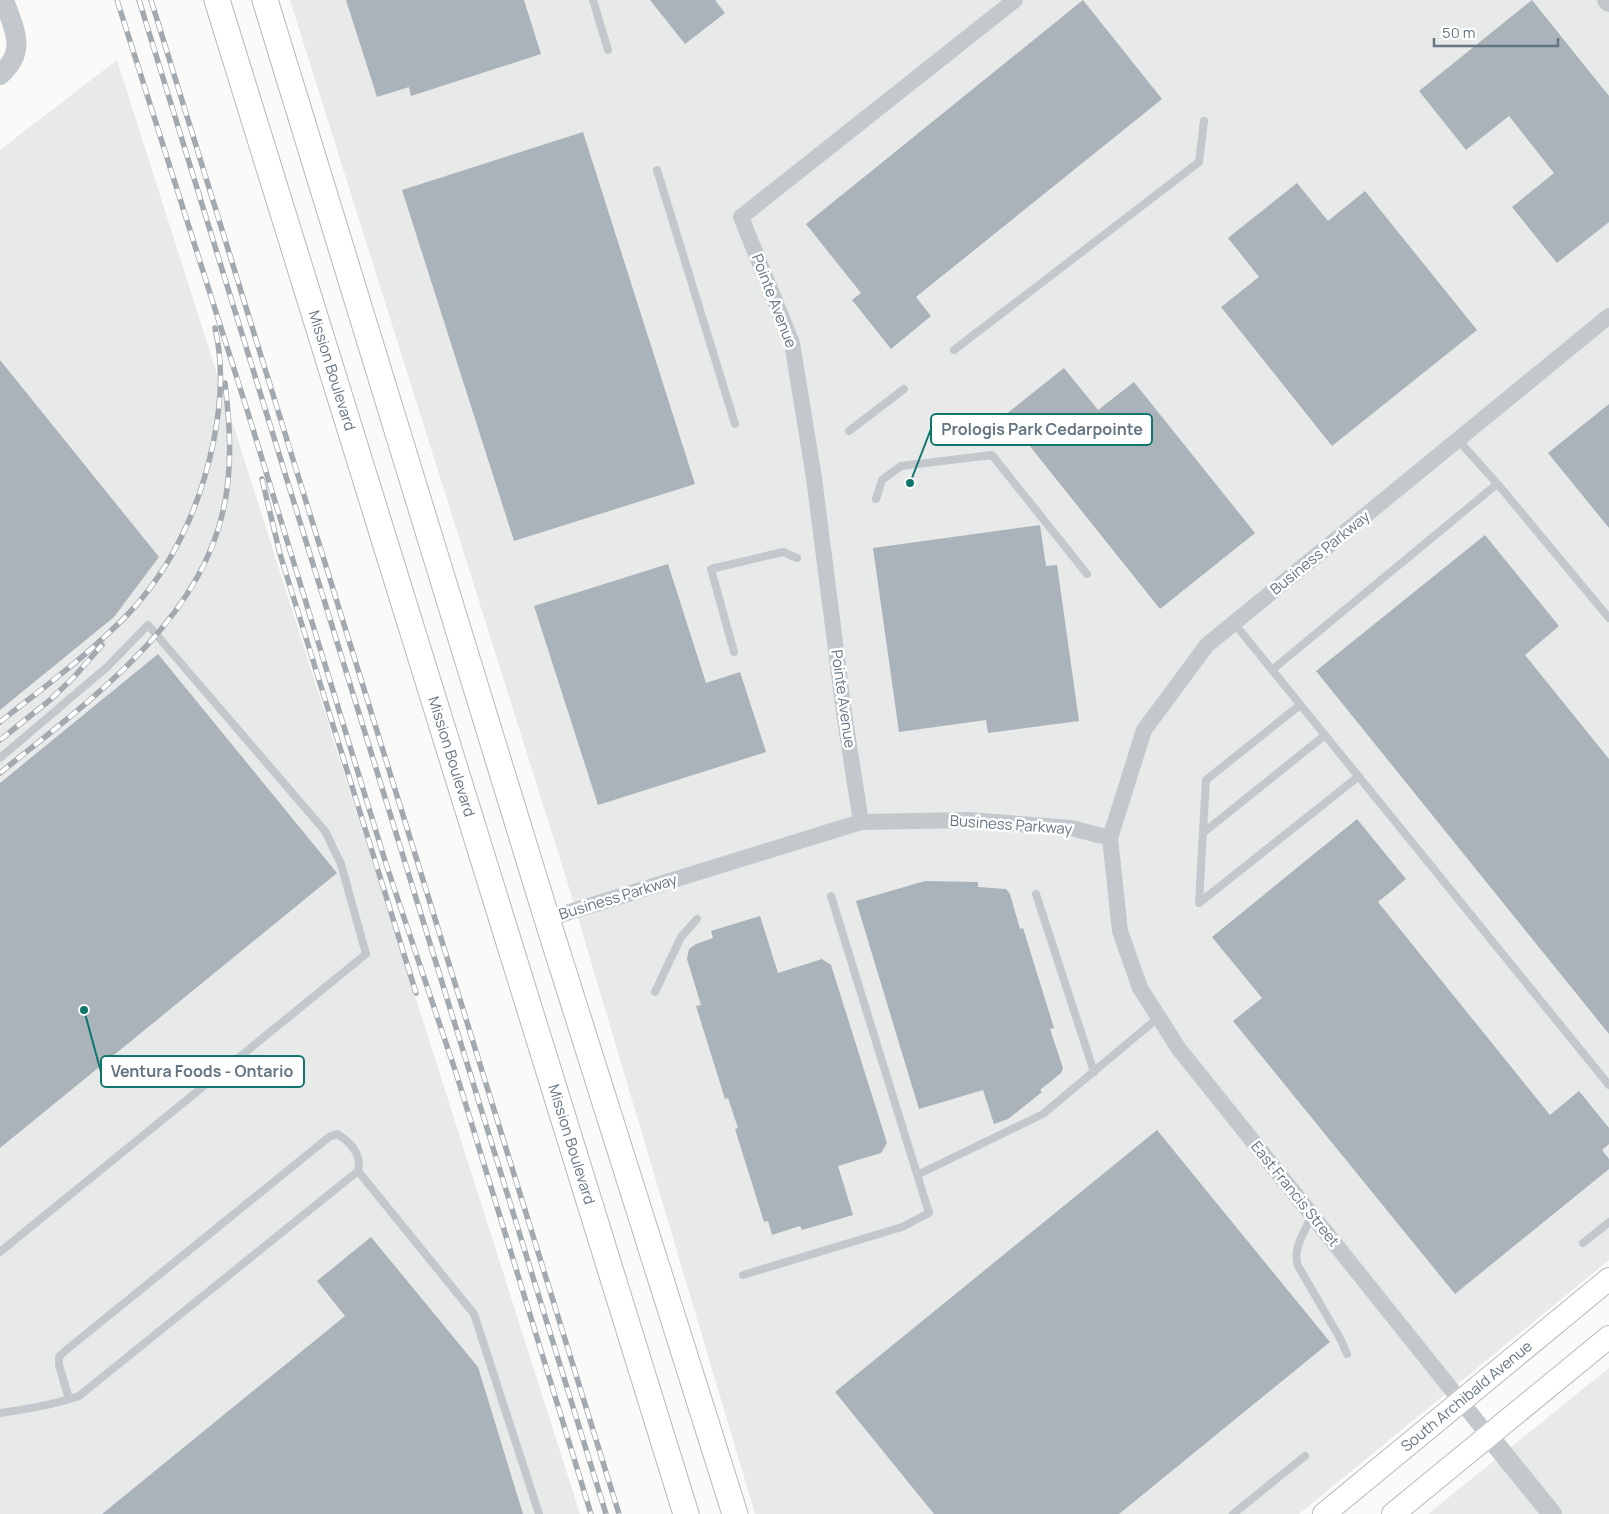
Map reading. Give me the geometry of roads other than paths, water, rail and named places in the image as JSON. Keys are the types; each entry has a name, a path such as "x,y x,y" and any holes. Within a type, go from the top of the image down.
{"main road":[{"name":"Mission Boulevard","path":"217,0 686,1514"},
{"path":"266,0 547,919 735,1514"},
{"name":"South Archibald Avenue","path":"1324,1514 1609,1279"},
{"path":"1393,1514 1609,1337"}],"street":[{"path":"0,75 15,58 17,38 4,0"},
{"name":"Pointe Avenue","path":"861,822 844,713 814,478 792,342 741,217 1015,0"},
{"name":"Business Parkway","path":"547,919 861,822 968,820 1071,828 1110,838 1144,730 1207,645 1609,316"},
{"name":"East Francis Street","path":"1110,838 1120,931 1140,988 1180,1049 1552,1514"}],"lane":[{"path":"593,0 608,50"},
{"path":"954,350 1200,162 1204,121"},
{"path":"657,170 735,424"},
{"path":"849,431 904,389"},
{"path":"1458,440 1609,618"},
{"path":"876,499 882,480 901,466 992,455 1087,574"},
{"path":"1272,670 1497,484"},
{"path":"734,652 712,569 784,552 797,558"},
{"path":"1234,623 1609,1085"},
{"path":"0,758 107,666 148,625 325,832 341,864 366,954 0,1252"},
{"path":"1300,705 1206,780 1199,903 1359,776"},
{"path":"1203,833 1325,735"},
{"path":"1036,894 1094,1072"},
{"path":"743,1275 902,1226 929,1213 831,896"},
{"path":"655,992 681,937 697,919"},
{"path":"917,1175 1043,1114 1159,1017"},
{"path":"0,1413 55,1404 79,1396 358,1171 360,1162 345,1139 337,1134 329,1137 65,1351 59,1357 59,1365 68,1399"},
{"path":"358,1171 474,1314 539,1514"},
{"path":"1312,1216 1296,1251 1298,1266 1341,1340 1347,1354"},
{"path":"1583,1243 1609,1222"},
{"path":"1233,1514 1305,1456"}],"railway":[{"path":"117,0 248,413 386,864 457,1076 591,1514"},
{"path":"139,0 606,1514"},
{"path":"151,0 619,1514"},
{"path":"0,722 67,669 115,627 145,594 172,555 201,490 216,430 220,401 220,357 215,328"},
{"path":"0,773 67,719 134,659 164,626 190,590 210,552 226,495 230,447 225,383"},
{"path":"262,479 280,554 416,993"},
{"path":"0,740 50,700 74,677 102,645"}],"place":[{"name":"Prologis Park Cedarpointe","path":"910,483"},
{"name":"Ventura Foods - Ontario","path":"84,1010"}]}
